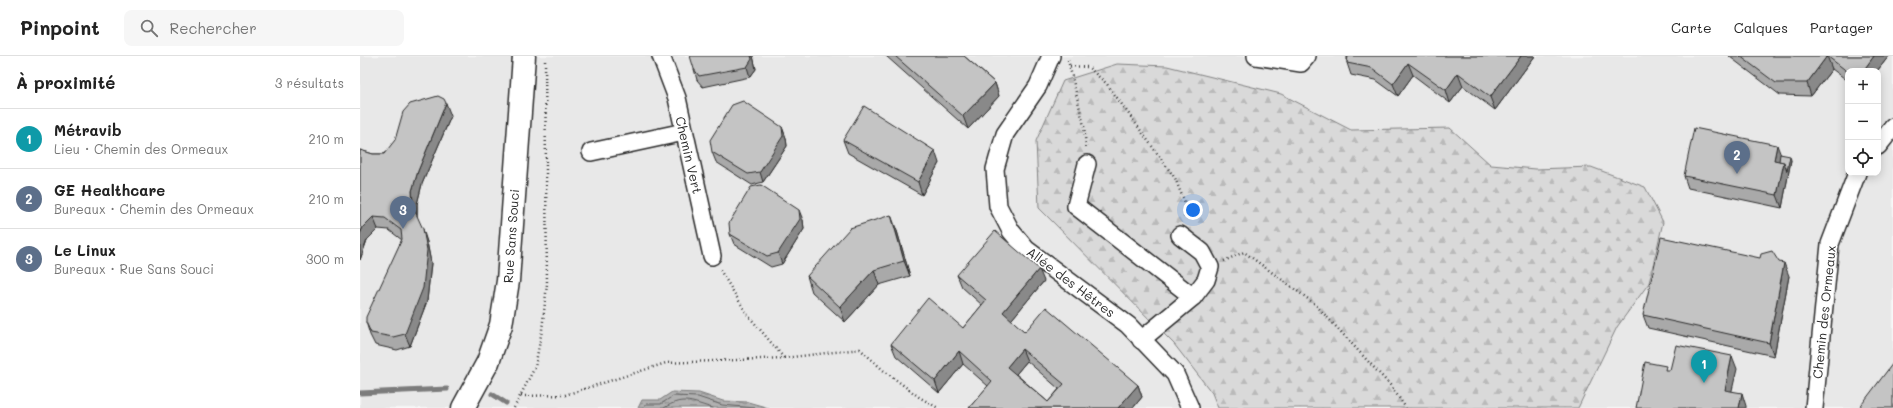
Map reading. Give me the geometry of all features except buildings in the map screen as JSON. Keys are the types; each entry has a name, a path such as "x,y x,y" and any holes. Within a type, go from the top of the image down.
{"main road":[{"name":"Rue Sans Souci","path":"463,408 488,362 501,325 508,281 524,56"}],"street":[{"name":"Chemin Vert","path":"661,56 676,98 712,256"},
{"name":"Allée des Hêtres","path":"1051,56 1038,86 1005,134 995,169 998,206 1011,231 1026,249 1128,325 1175,374 1190,408"},
{"path":"1256,56 1301,63 1307,56"},
{"path":"1881,142 1893,127"},
{"path":"591,152 684,132"},
{"path":"1087,164 1076,206 1193,297"},
{"name":"Chemin des Ormeaux","path":"1814,408 1830,244 1856,176"},
{"path":"1142,340 1193,297 1206,280 1210,266 1202,252 1180,235"}],"path":[{"path":"514,408 535,367 542,330 547,284 545,56"},
{"path":"1067,56 1084,126 1087,164"},
{"path":"1070,66 1088,67 1106,84 1175,178 1186,206 1180,235"},
{"path":"1210,266 1244,252 1315,304 1391,386 1406,408"},
{"path":"712,256 727,284 747,314 784,358"},
{"path":"521,396 566,395 666,363 784,358 860,349 913,392 938,408"}],"shaded area":[{"path":"360,56 1893,56 1893,408 360,408"}],"green space":[{"path":"1117,64 1167,66 1281,94 1351,130 1450,128 1491,165 1536,169 1591,167 1645,187 1663,222 1649,283 1617,327 1578,408 1218,408 1212,393 1174,344 1039,208 1036,141 1063,81"}],"water":[{"path":"672,392 699,393 723,401 748,402 769,408 638,408 642,400 660,400"}],"waterway":[{"path":"360,393 447,389"},
{"path":"492,394 506,403"}],"place":[{"name":"GE Healthcare","path":"1737,174"},
{"name":"Le Linux","path":"403,229"},
{"name":"Métravib","path":"1704,383"}]}
